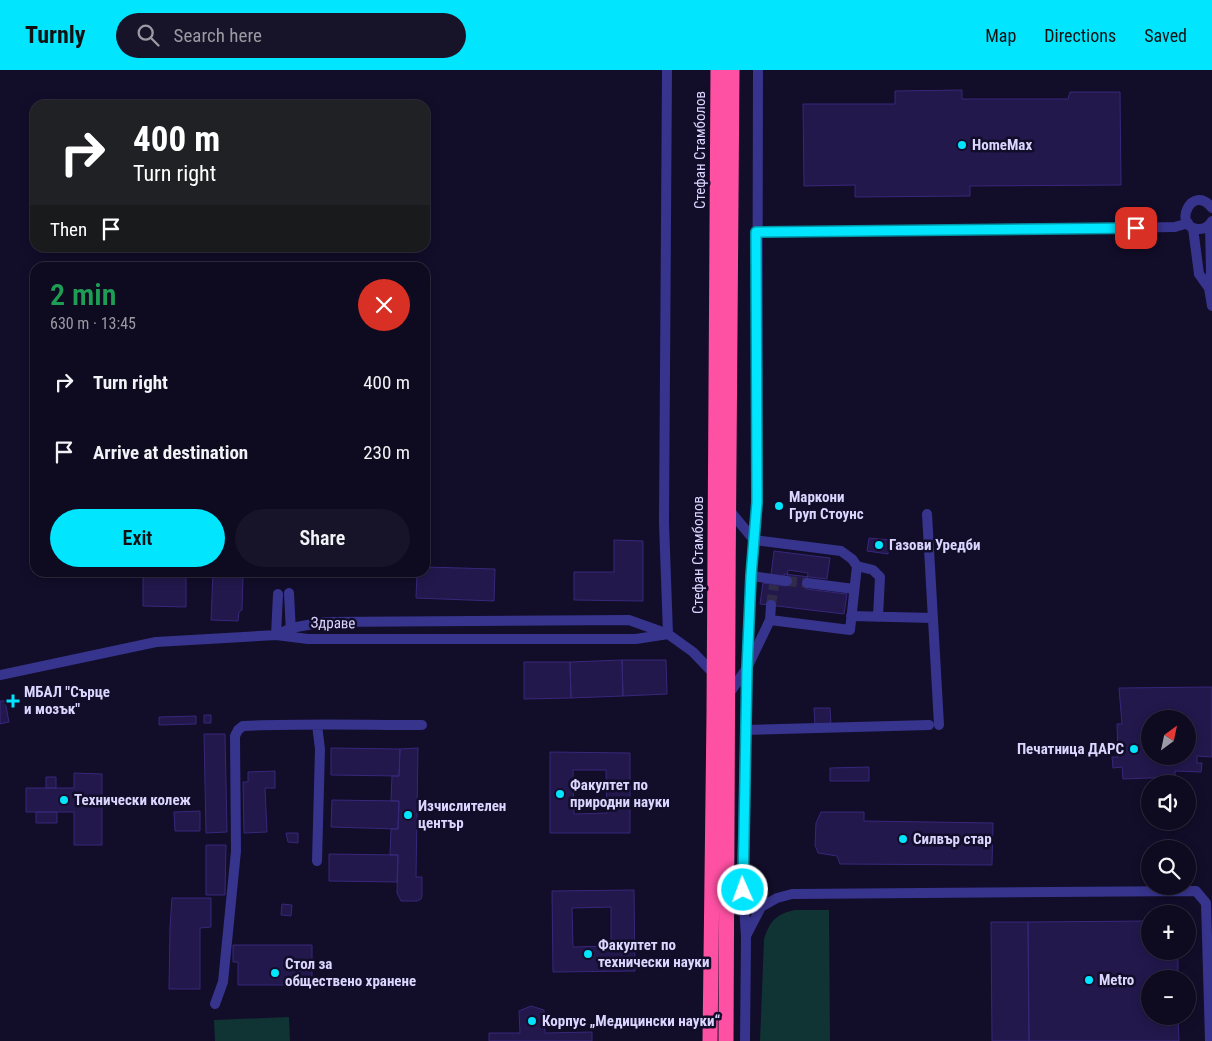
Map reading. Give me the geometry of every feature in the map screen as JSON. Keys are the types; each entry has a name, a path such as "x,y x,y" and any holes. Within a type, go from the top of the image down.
{"highway":[{"name":"Стефан Стамболов","path":"710,1041 715,675 718,70"},
{"name":"Стефан Стамболов","path":"726,1041 726,698 730,511 732,70"}],"street":[{"path":"667,70 664,523 668,634"},
{"path":"745,1041 746,937 742,874 747,668 751,576 757,502 756,232 758,70"},
{"path":"1209,288 1199,274 1190,225 1185,217 1188,205 1200,200 1206,202 1212,208"},
{"path":"756,232 1175,228 1190,225 1202,229 1211,223"},
{"path":"1211,223 1211,273 1209,288 1212,306"},
{"path":"730,511 754,540 841,551 852,559 857,566 873,570 880,577 878,617"},
{"path":"745,730 934,725 933,618 926,514"},
{"path":"770,620 850,630 857,566"},
{"path":"751,576 774,582 787,580"},
{"path":"807,583 854,589"},
{"path":"290,593 291,633"},
{"path":"276,635 278,594"},
{"path":"726,698 747,668 770,620 771,605"},
{"path":"852,616 933,618"},
{"path":"0,675 156,642 276,635 291,633 324,622 629,620 668,634 693,652 715,675"},
{"name":"Здраве","path":"291,633 308,639 636,639 668,634"},
{"path":"215,1004 223,982 236,851 235,736 238,730 243,726 296,724 317,726 422,725"},
{"path":"317,726 320,749 317,862"},
{"path":"746,937 761,907 777,898 792,894 1196,891 1206,903 1210,1041"}],"green space":[{"path":"795,910 829,910 830,1041 760,1041 764,939 771,923 778,916"},
{"path":"289,1017 290,1041 215,1041 214,1020"}],"building":[{"name":"HomeMax","path":"962,90 962,99 1068,99 1070,92 1120,92 1121,185 970,186 970,196 855,197 855,185 804,186 803,104 895,104 895,91"},
{"name":"Газови Уредби","path":"869,538 890,540 888,554 867,551"},
{"path":"614,540 643,541 643,601 574,600 574,572 614,572"},
{"path":"774,551 830,558 827,579 784,574 784,577 771,575"},
{"path":"430,567 495,569 494,601 416,598 417,577 430,577"},
{"path":"788,570 808,573 806,589 847,594 844,614 760,604 763,583 786,586"},
{"path":"143,577 186,577 186,607 143,606"},
{"path":"213,577 243,577 242,610 239,612 238,621 211,620"},
{"path":"622,660 623,696 571,698 570,662"},
{"path":"622,660 666,660 667,694 623,696"},
{"path":"524,662 570,662 571,698 524,699"},
{"path":"1212,687 1212,757 1197,756 1197,763 1202,763 1201,772 1175,771 1175,775 1141,775 1141,778 1123,779 1122,767 1113,768 1112,757 1118,757 1117,724 1122,724 1119,688"},
{"path":"0,701 5,701 9,722 0,724"},
{"path":"814,708 830,708 831,725 815,726"},
{"path":"204,715 211,715 211,723 204,723"},
{"path":"196,716 196,724 159,725 159,717"},
{"path":"204,734 225,734 227,832 206,833"},
{"path":"331,748 400,749 399,776 331,775"},
{"name":"Изчислителен център","path":"418,748 416,877 422,877 422,895 421,899 417,901 401,901 397,893 398,855 390,855 391,829 398,829 399,801 391,801 392,776 399,776 400,749"},
{"path":"550,752 630,753 630,833 550,833","holes":["573,770 606,770 607,813 574,814"]},
{"path":"869,767 869,781 830,781 830,768"},
{"path":"275,771 275,788 265,788 267,832 244,833 243,782 248,782 248,772"},
{"name":"Технически колеж","path":"74,773 102,774 102,845 74,845 74,812 26,812 26,788 74,788"},
{"path":"46,777 56,777 56,788 46,788"},
{"path":"332,800 399,801 398,829 331,827"},
{"path":"200,811 200,831 175,831 174,812"},
{"path":"36,812 57,812 57,823 36,823"},
{"name":"Силвър стар","path":"821,812 864,812 864,821 993,823 992,865 840,864 837,856 818,853 815,845 816,823"},
{"path":"286,833 298,833 298,843 288,842"},
{"path":"206,845 226,845 225,895 206,895"},
{"path":"329,854 398,855 397,882 329,881"},
{"path":"634,890 635,971 553,972 552,891","holes":["611,907 611,946 573,947 572,908"]},
{"path":"172,898 211,898 211,927 200,928 200,989 169,989"},
{"path":"282,904 292,905 291,916 281,915"},
{"name":"Metro","path":"1141,921 1141,960 1178,960 1178,970 1141,970 1141,1025 1178,1025 1179,1041 1029,1041 1028,922"},
{"path":"991,922 1028,922 1029,1041 992,1041"},
{"name":"Стол за обществено хранене","path":"233,945 312,945 312,983 303,983 303,985 238,985 238,962 233,962"},
{"name":"Корпус „Медицински науки“","path":"531,1006 544,1010 545,1033 592,1032 592,1041 489,1041 489,1033 520,1033 519,1011"}],"tunnel":[{"path":"787,581 807,583"},
{"path":"771,605 774,585"}],"place":[{"name":"HomeMax","path":"962,145"},
{"name":"Маркони Груп Стоунс","path":"779,506"},
{"name":"Газови Уредби","path":"879,545"},
{"name":"МБАЛ \"Сърце и мозък\"","path":"13,701"},
{"name":"Печатница ДАРС","path":"1134,749"},
{"name":"Факултет по природни науки","path":"560,794"},
{"name":"Технически колеж","path":"64,800"},
{"name":"Изчислителен център","path":"408,815"},
{"name":"Силвър стар","path":"903,839"},
{"name":"Факултет по технически науки","path":"588,954"},
{"name":"Стол за обществено хранене","path":"275,973"},
{"name":"Metro","path":"1089,980"},
{"name":"Корпус „Медицински науки“","path":"532,1021"}],"route":[{"path":"743,890 747,668 751,576 757,502 756,232 1136,228"}]}
